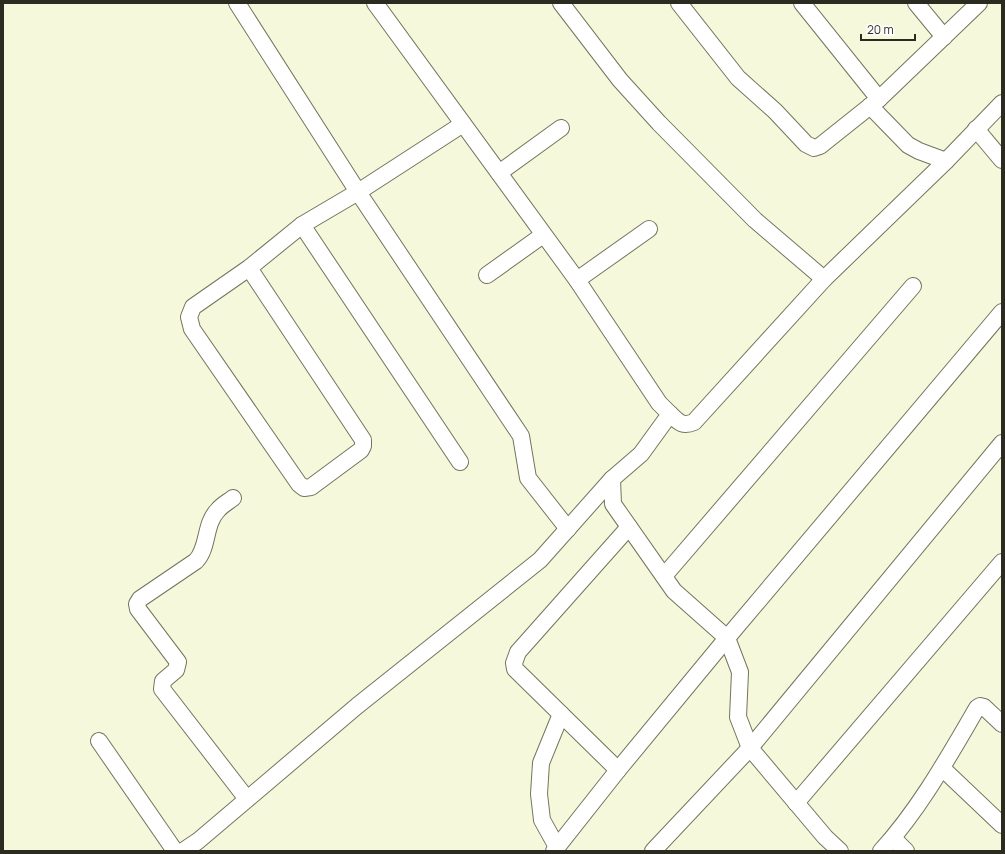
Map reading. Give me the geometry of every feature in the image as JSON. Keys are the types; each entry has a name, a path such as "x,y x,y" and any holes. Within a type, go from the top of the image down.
{"street":[{"path":"237,3 358,192 521,436 524,444 525,468 528,478 568,528"},
{"path":"375,3 577,280 659,403 681,424 694,422 824,279 946,161 1002,103"},
{"path":"561,3 620,80 659,123 755,220 824,279"},
{"path":"679,3 738,78 775,111 806,144 814,148 820,146 874,103 979,3"},
{"path":"802,3 874,103 908,145 919,151 946,161"},
{"path":"916,3 944,37"},
{"path":"249,268 363,440 361,450 311,487 304,488 299,484 192,329 189,317 193,307 249,268 302,226 358,192 463,124"},
{"path":"499,173 561,128"},
{"path":"976,129 1002,160"},
{"path":"302,226 460,462"},
{"path":"577,280 649,229"},
{"path":"487,275 543,235"},
{"path":"664,576 913,286"},
{"path":"561,714 541,763 539,794 542,820 556,849 618,770 1002,312"},
{"path":"183,851 198,841 357,706 540,560 612,480 640,454 670,414"},
{"path":"653,851 750,748 1002,443"},
{"path":"612,480 613,504 674,591 728,638 740,672 738,717 750,748 825,837 840,851"},
{"path":"233,498 218,510 212,519 201,555 196,561 140,599 138,609 178,662 176,670 163,681 162,689 247,799"},
{"path":"618,770 515,669 514,663 518,652 629,527"},
{"path":"796,803 1002,562"},
{"path":"881,851 893,838 942,768 977,708 980,706 984,707 1002,724"},
{"path":"99,742 174,851"},
{"path":"942,768 1002,825"},
{"path":"893,838 906,851"}]}
